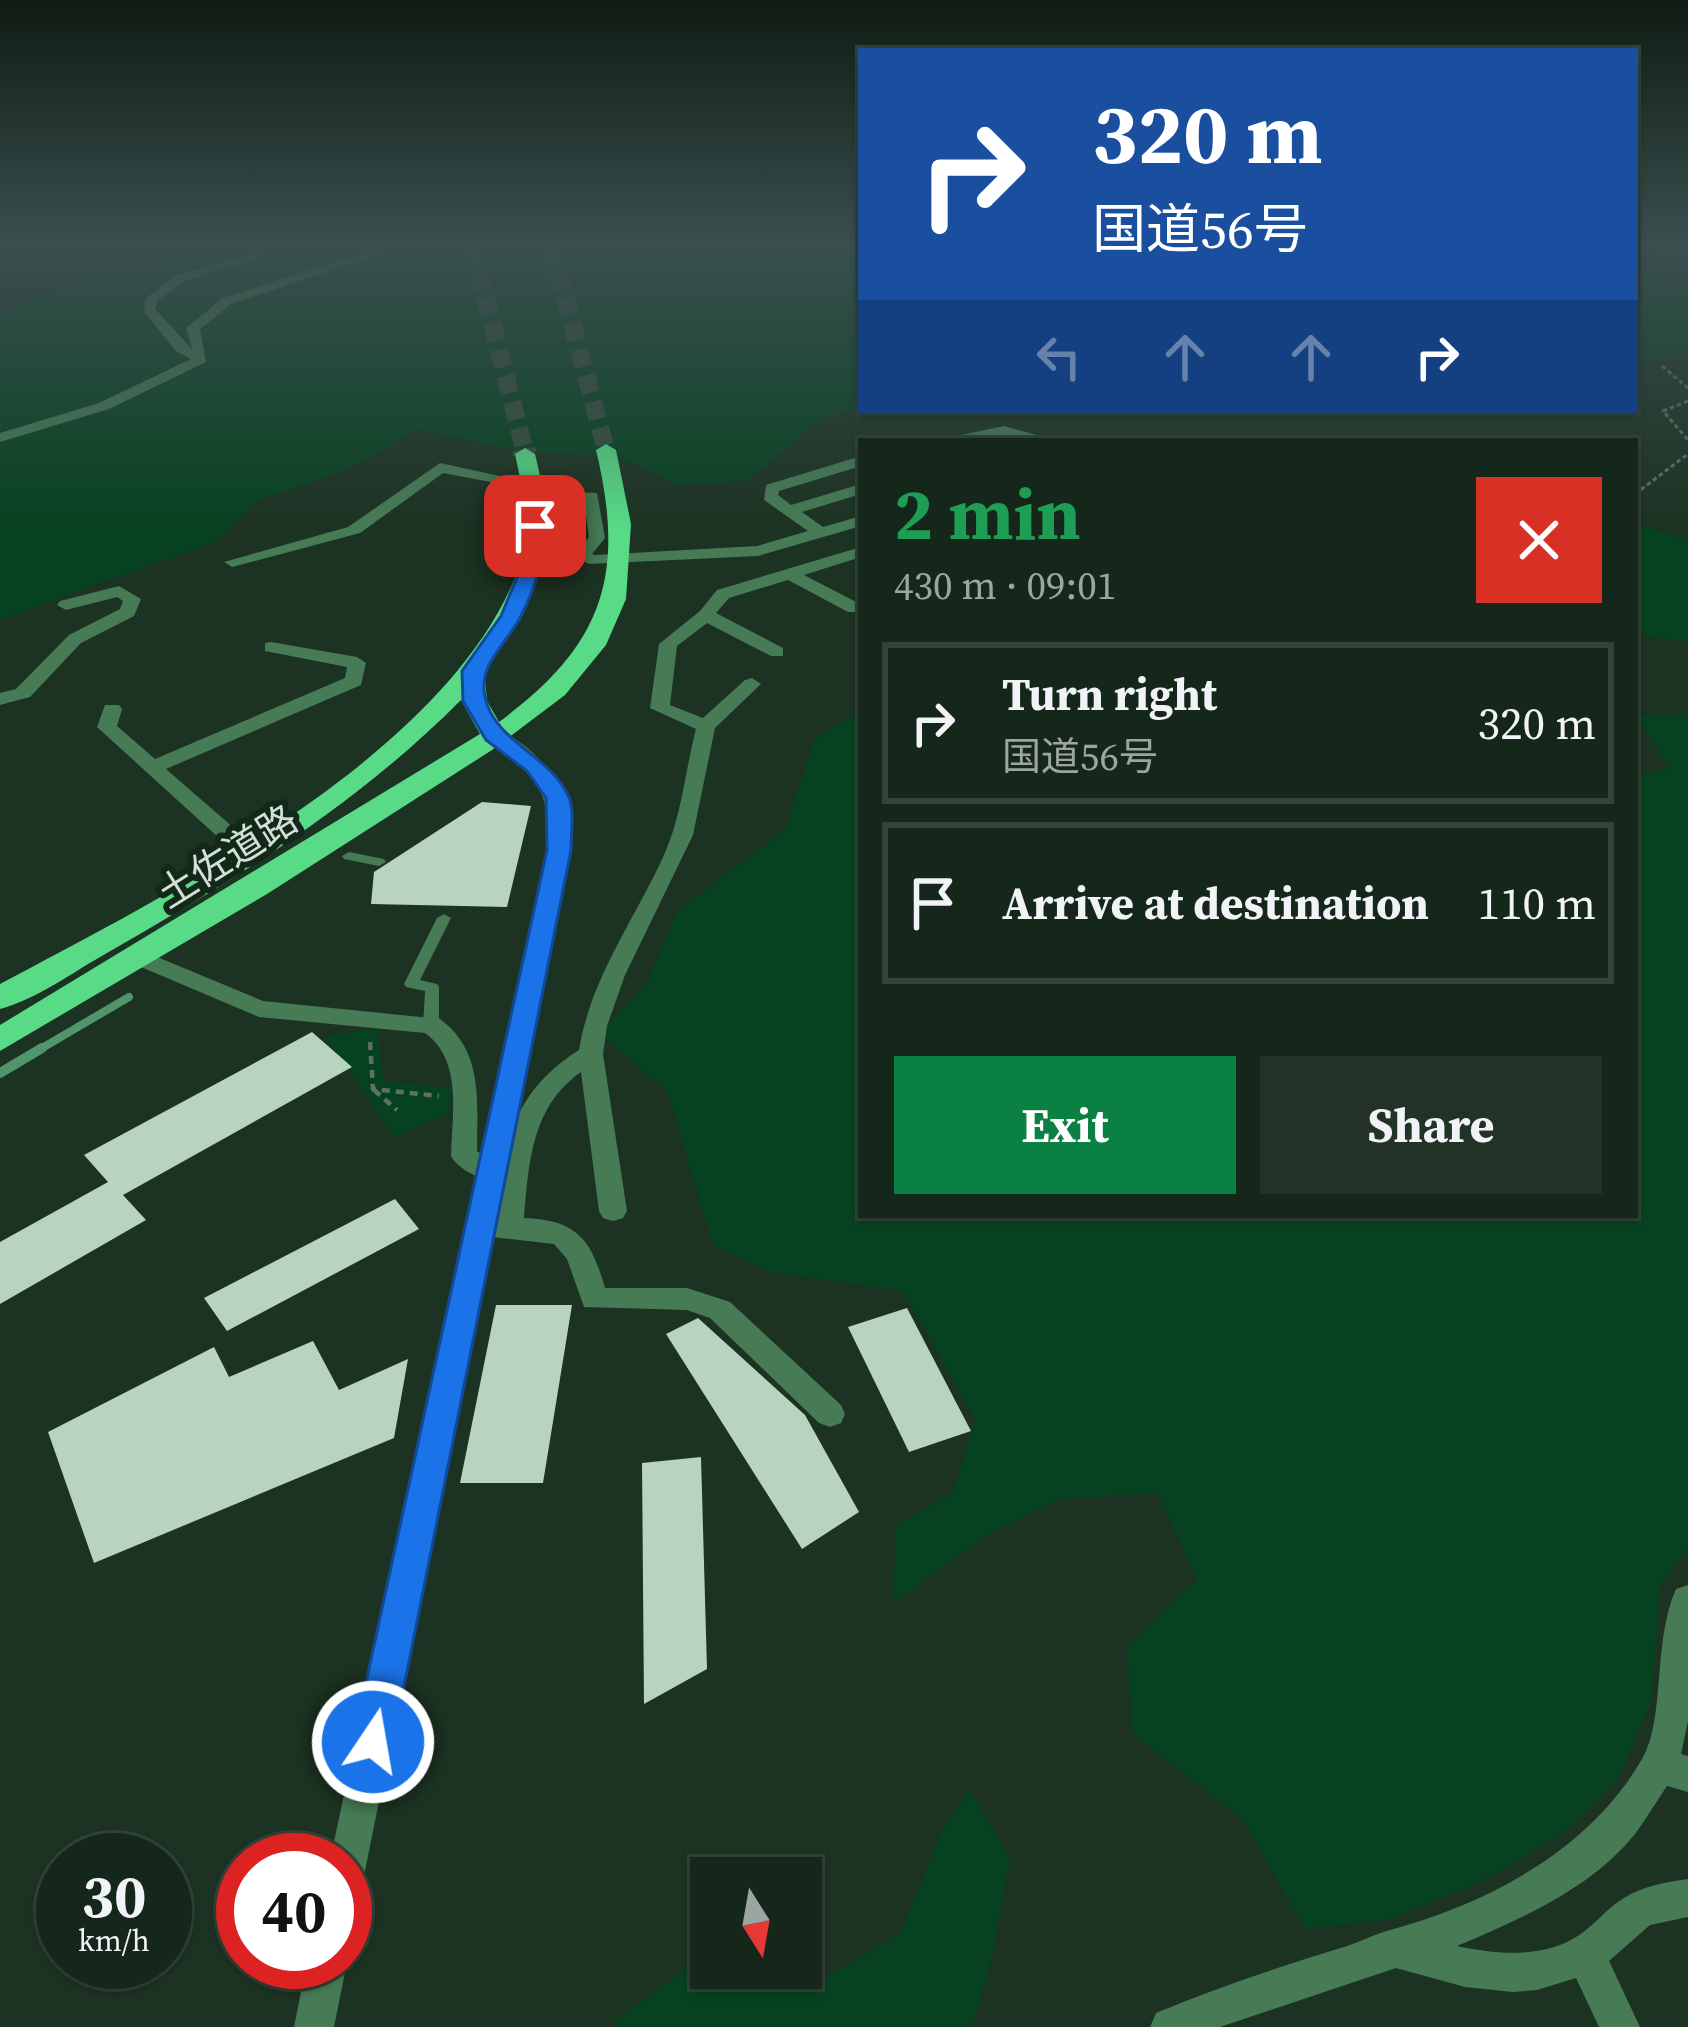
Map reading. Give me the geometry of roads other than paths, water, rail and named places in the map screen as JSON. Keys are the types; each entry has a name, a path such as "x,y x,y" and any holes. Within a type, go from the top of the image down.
{"highway":[{"name":"土佐道路","path":"0,1040 142,959 494,735 550,692 593,646 615,602 622,558 616,487 606,450"},
{"name":"土佐道路","path":"0,998 249,854 375,764 472,671 511,616 535,558 534,490 525,454"},
{"path":"375,764 457,737 494,735 474,701 472,671"}],"street":[{"path":"174,340 201,359"},
{"path":"196,340 201,359"},
{"path":"0,438 126,400 201,359"},
{"path":"0,421 126,400"},
{"path":"957,438 1004,430 1038,438"},
{"path":"823,534 770,497 772,488 858,462"},
{"path":"232,562 354,530 440,468 534,490 591,496 597,538 581,556 758,550 858,522"},
{"path":"790,510 858,490"},
{"path":"706,726 660,708 668,644 706,615 723,594 858,553"},
{"path":"790,574 854,608"},
{"path":"0,699 23,693 75,640 128,612 132,599 119,591 66,605"},
{"path":"706,615 777,652"},
{"path":"151,768 354,681 357,663 271,647"},
{"path":"613,1211 591,1054 594,1016 675,854 694,805 706,726 752,684"},
{"path":"112,709 107,727 249,854"},
{"path":"354,1833 562,824 558,797 547,779 494,735"},
{"path":"142,959 259,1009 431,1025 451,1035 462,1058 464,1156 490,1171"},
{"path":"509,1229 520,1132 535,1098 560,1071 591,1054"},
{"path":"478,1230 559,1231 581,1247 594,1299 687,1299 721,1310 830,1414"},
{"path":"1171,2027 1235,1998 1495,1910 1570,1869 1622,1828 1674,1770 1688,1600"},
{"path":"1393,1948 1511,1976 1585,1954 1646,1902 1688,1898"},
{"path":"1585,1954 1611,2000 1619,2027"},
{"path":"314,2027 322,1989"}],"lane":[{"path":"350,856 379,862"},
{"path":"431,1025 432,987 411,984 444,918"}],"waterway":[{"path":"37,1051 129,997"},
{"path":"0,1073 42,1048"}],"tunnel":[{"path":"496,340 525,452"},
{"path":"576,340 606,450"},
{"path":"524,449 525,454"}]}
